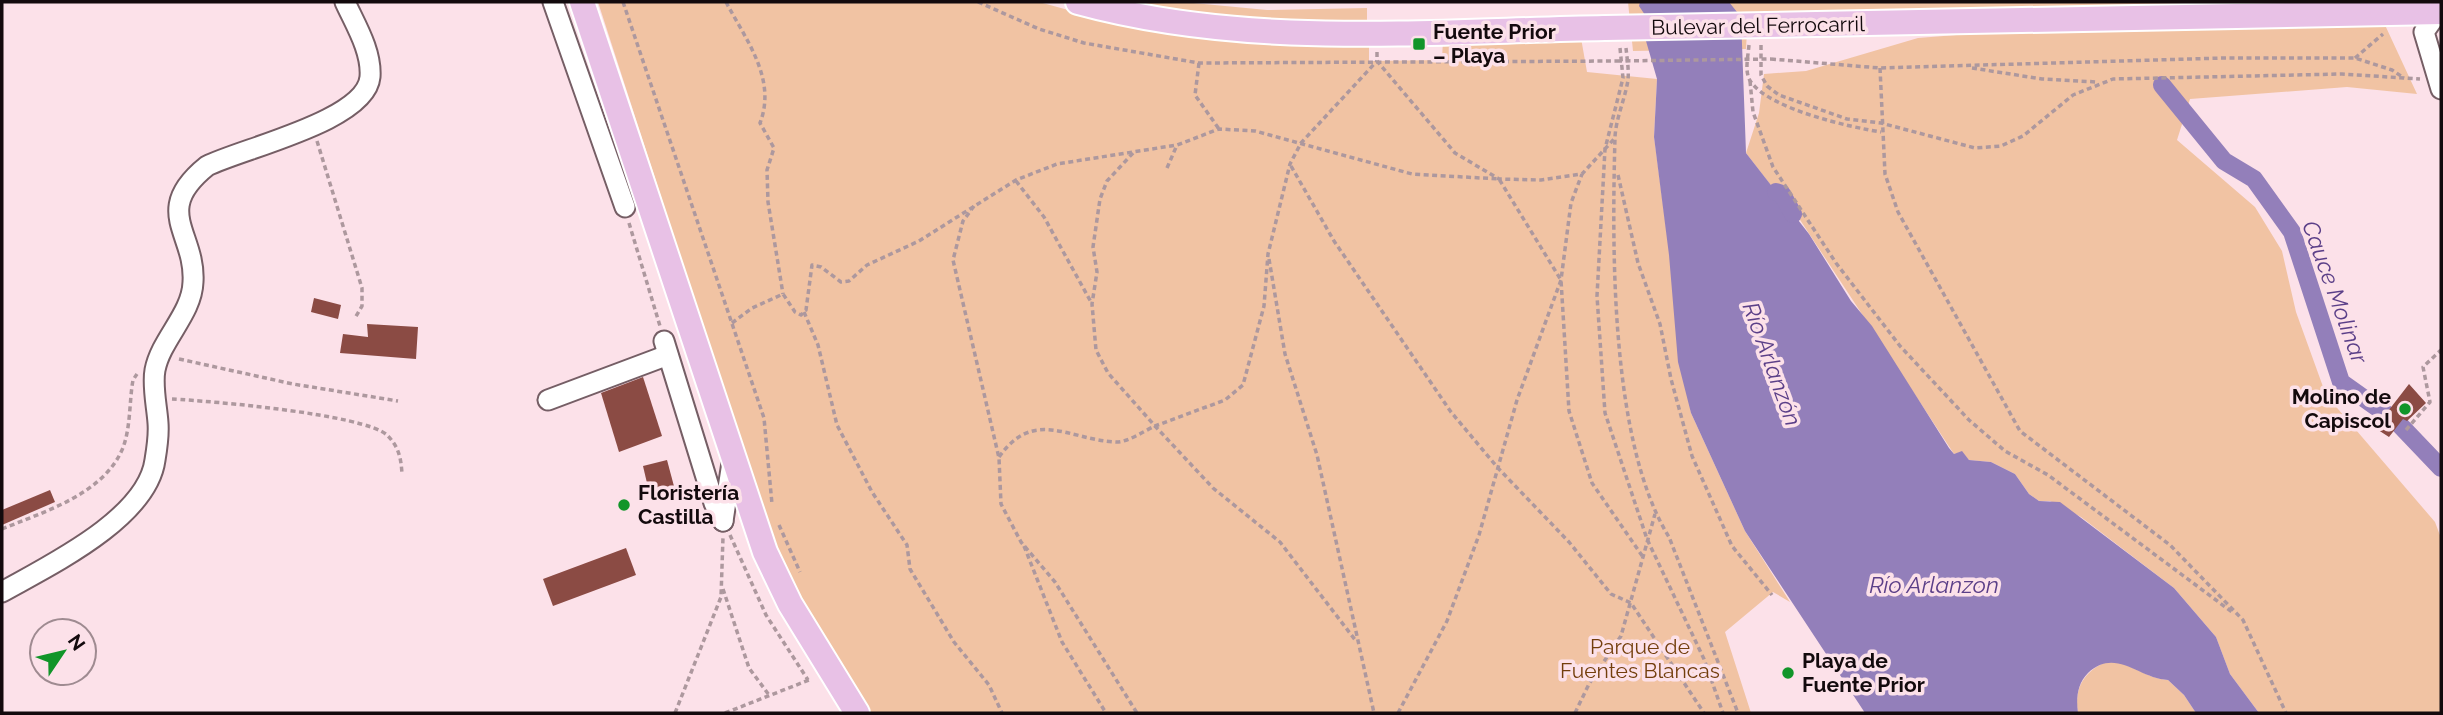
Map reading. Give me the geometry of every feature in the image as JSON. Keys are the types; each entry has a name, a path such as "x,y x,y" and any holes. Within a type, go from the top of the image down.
{"main road":[{"path":"582,2 778,583 819,674 857,713"},
{"name":"Bulevar del Ferrocarril","path":"1077,2 1182,25 1267,32 1617,35 2440,12"}],"street":[{"path":"2,592 99,534 123,513 144,488 155,464 159,427 155,371 177,327 193,284 178,216 183,193 206,166 313,125 362,98 370,78 367,55 345,2"},
{"path":"552,2 625,207"},
{"path":"2439,84 2424,32 2440,12"},
{"path":"548,400 666,348 714,503 723,521"},
{"path":"723,521 733,456"}],"path":[{"path":"623,2 764,418 773,509"},
{"path":"726,2 762,71 768,93 761,123 774,148 767,170 768,202 783,294 795,312 801,315 804,312"},
{"path":"978,2 1039,29 1084,43 1199,63 1771,59 1880,68 2225,58 2355,58 2392,70 2406,79"},
{"path":"2355,58 2390,30"},
{"path":"1759,32 1746,74 1750,81 1768,96 1832,123 1881,132"},
{"path":"1759,32 1761,75 1767,86 1779,95 1847,119 1881,123 1975,148 2001,146 2023,136 2073,95 2100,82"},
{"path":"1617,35 1628,78 1615,138 1615,236 1622,360 1641,472 1654,514 1669,537 1738,713"},
{"path":"1617,35 1623,78 1605,149 1597,296 1601,382 1610,435 1647,539 1704,659 1723,713"},
{"path":"999,458 1010,442 1044,428 1118,443 1224,400 1243,385 1264,306 1268,254 1290,164 1301,143 1377,61"},
{"path":"1377,61 1455,153 1499,180 1561,279"},
{"path":"1199,63 1195,95 1219,129"},
{"path":"1963,66 2042,79 2100,82 2151,77 2342,74 2439,84"},
{"path":"1880,68 1885,174 1898,212 2020,431 2170,545 2243,620 2286,713"},
{"path":"1750,81 1752,113 1773,167 1836,263 1900,346 1969,420 2005,451 2048,475 2243,620"},
{"path":"313,125 362,288 362,306 355,318"},
{"path":"1002,713 989,685 954,642 910,569 907,545 872,492 836,425 818,345 804,312 812,265 821,267 841,282 849,281 866,265 919,242 1016,180 1057,164 1096,155 1177,145 1219,129 1255,131 1412,174 1541,180 1582,174"},
{"path":"1615,138 1582,174 1571,203 1561,279 1569,411 1592,483 1643,557"},
{"path":"1167,169 1177,145"},
{"path":"1134,152 1107,181 1100,199 1093,247 1097,272 1092,304 1096,350 1108,373 1213,488 1280,542 1357,643"},
{"path":"1290,164 1334,241 1451,412 1498,468 1569,542 1611,594 1632,603 1704,713"},
{"path":"1616,169 1638,263 1660,324 1671,379 1692,456 1732,546 1772,595"},
{"path":"1016,180 1044,217 1092,304"},
{"path":"976,204 963,221 953,260 999,458 1001,504 1045,595 1062,642 1106,713"},
{"path":"625,207 666,348"},
{"path":"1268,254 1285,354 1317,456 1374,713"},
{"path":"1398,713 1447,621 1479,535 1517,400 1561,279"},
{"path":"732,323 752,308 783,294"},
{"path":"2406,430 2430,402 2423,367 2441,350"},
{"path":"2,529 75,497 103,476 114,463 125,440 133,380 144,365 161,355 293,384 398,401"},
{"path":"156,398 352,421 385,433 401,453 402,474"},
{"path":"1575,713 1589,684 1621,636 1654,514"},
{"path":"723,521 722,587 748,668 769,695"},
{"path":"723,521 766,615 819,674 724,713"},
{"path":"778,522 800,573"},
{"path":"1021,542 1055,582 1137,713"},
{"path":"675,713 722,587"}],"green space":[{"name":"Parque de Fuentes Blancas","path":"598,2 1039,2 1112,22 1369,42 1369,61 1442,60 1443,39 1581,38 1587,72 1657,79 1654,137 1691,413 1745,531 1790,602 1773,592 1725,632 1751,713 868,713 809,620 765,518"},
{"path":"1121,2 1183,2 1267,10 1367,8 1367,20 1244,17"},
{"path":"1628,2 2372,2 1748,14 1746,49 1633,51"},
{"path":"2385,25 2417,94 2347,87 2190,99 2177,140 2255,207 2282,251 2296,312 2326,395 2435,522 2441,538 2441,713 2259,713 2230,674 2216,637 2174,588 2081,517 2050,501 2039,501 2029,494 2015,474 1991,462 1969,460 1962,452 1954,454 1783,194 1776,192 1746,153 1759,113 1764,74 1806,71 1918,38 1995,32"},
{"path":"2106,662 2122,664 2168,680 2184,695 2196,713 2078,713 2077,696 2082,682 2091,671"}],"water":[{"name":"Río Arlanzon","path":"1640,2 1729,2 1741,17 1746,153 1809,234 1851,301 1872,326 1949,448 1954,454 1962,451 1969,460 1991,462 2015,474 2029,494 2039,501 2060,502 2174,588 2216,637 2230,674 2259,713 2196,713 2184,695 2168,680 2147,675 2128,666 2108,663 2088,673 2079,687 2078,713 1865,713 1745,531 1691,413 1678,362 1669,255 1654,137 1657,79 1646,41 1647,18 1639,6"}],"building":[{"path":"314,298 341,305 338,319 311,312"},
{"path":"367,324 418,327 416,359 340,353 343,334 368,337"},
{"path":"643,377 662,436 619,452 601,393"},
{"name":"Molino de Capiscol","path":"2409,384 2426,403 2407,421 2403,419 2389,437 2375,428"},
{"path":"667,460 675,490 650,496 643,466"},
{"path":"50,490 55,502 2,525 2,510"},
{"path":"626,548 636,575 553,606 543,579"}],"waterway":[{"name":"Cauce Molinar","path":"2162,85 2224,161 2254,179 2292,232 2341,382 2386,414"},
{"path":"1776,192 1782,194 1793,214"},
{"name":"Cauce Molinar","path":"2399,424 2441,468"}],"place":[{"name":"Fuente Prior – Playa","path":"1419,44"},
{"name":"Molino de Capiscol","path":"2405,409"},
{"name":"Floristería Castilla","path":"624,505"},
{"name":"Playa de Fuente Prior","path":"1788,673"}],"water label":[{"name":"Río Arlanzón","path":"1772,364"}]}
